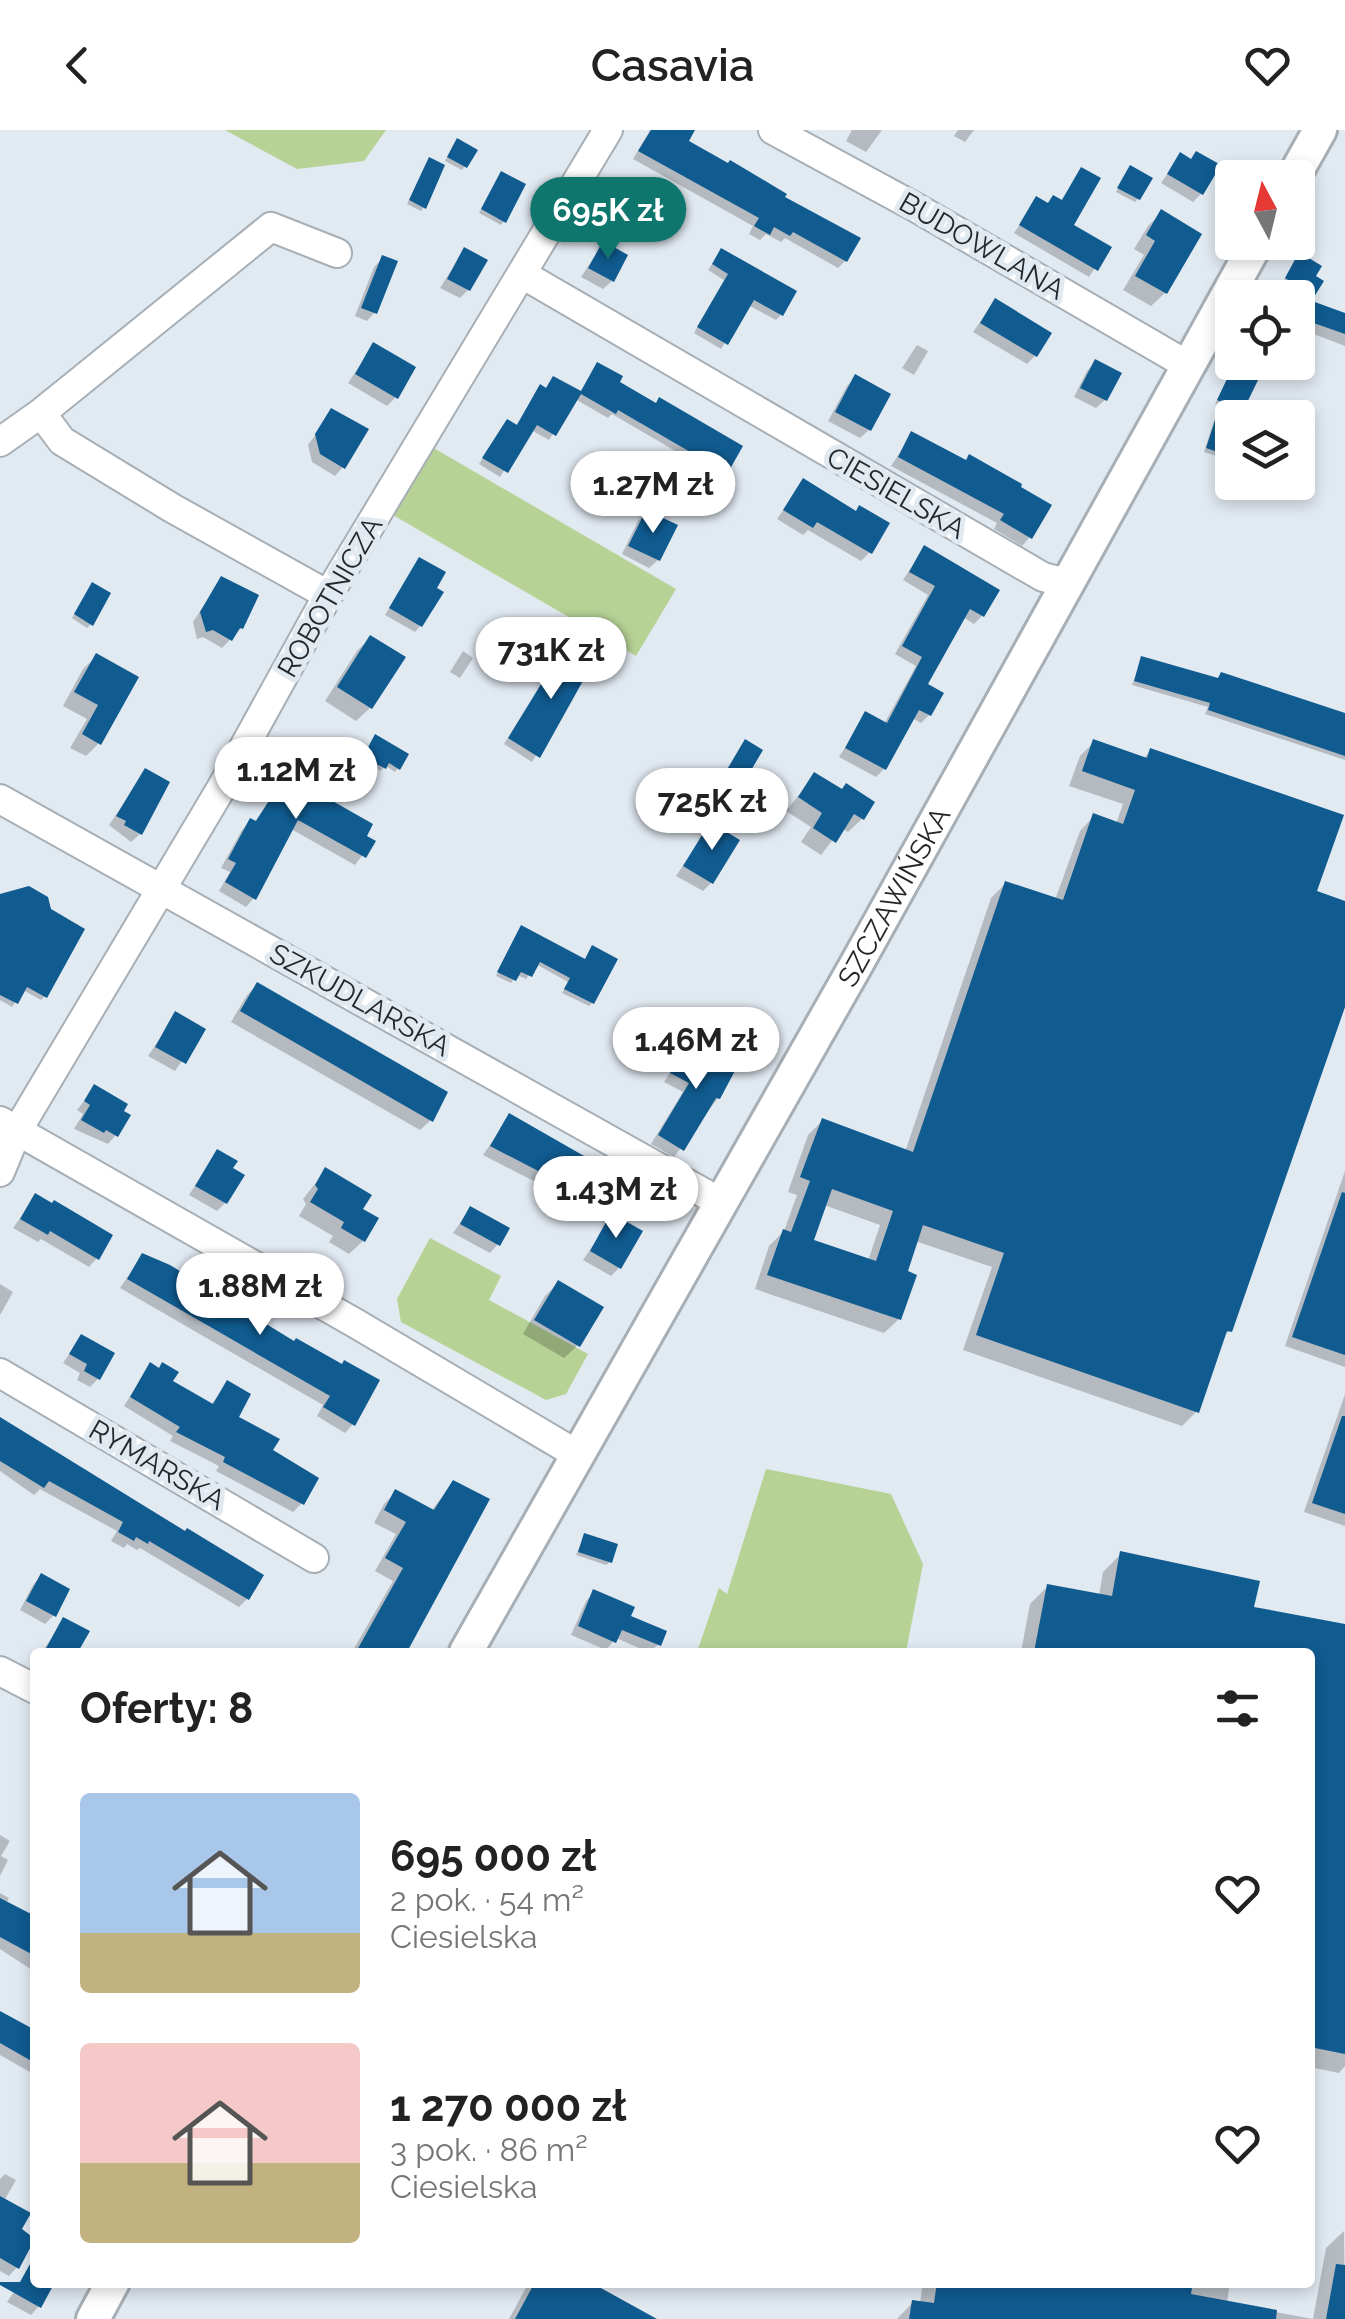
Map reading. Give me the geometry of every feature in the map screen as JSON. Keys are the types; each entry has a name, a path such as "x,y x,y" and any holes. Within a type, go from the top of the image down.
{"street":[{"name":"ROBOTNICZA","path":"0,1172 9,1126 162,888 328,595 608,130"},
{"name":"BUDOWLANA","path":"773,130 915,207 1189,366"},
{"path":"1304,160 1320,130"},
{"path":"0,442 271,227 338,253"},
{"name":"SZCZAWIŃSKA","path":"468,1648 856,965 1247,260"},
{"name":"CIESIELSKA","path":"522,274 1026,568 1067,583"},
{"path":"41,413 62,441 328,595"},
{"name":"SZKUDLARSKA","path":"0,799 720,1202"},
{"path":"9,1126 355,1322 578,1456"},
{"name":"RYMARSKA","path":"0,1373 314,1558"},
{"path":"0,1671 30,1687"},
{"path":"93,2319 110,2288"}],"green space":[{"path":"225,130 386,130 364,161 297,169"},
{"path":"432,447 676,589 636,656 393,515"},
{"path":"430,1238 501,1276 489,1300 588,1354 566,1394 546,1400 401,1322 397,1299"},
{"path":"766,1469 891,1494 923,1564 907,1648 698,1648 719,1588 727,1594"}],"building":[{"path":"651,130 695,130 689,141 728,163 730,160 787,194 785,197 861,238 847,262 793,232 790,236 774,227 770,235 754,226 759,218 638,151"},
{"path":"457,138 478,150 467,168 447,157"},
{"path":"1196,151 1215,162 1215,175 1203,195 1167,174 1180,152 1191,159"},
{"path":"429,157 445,165 426,209 409,200"},
{"path":"1130,165 1153,178 1140,200 1117,188"},
{"path":"1081,167 1101,178 1074,225 1112,247 1098,271 1019,225 1036,196 1048,203 1053,195 1062,200"},
{"path":"501,171 526,184 506,223 481,209"},
{"path":"1161,209 1202,234 1167,294 1135,276 1155,241 1146,235"},
{"path":"603,241 628,255 614,282 588,268"},
{"path":"464,247 488,260 470,291 447,279"},
{"path":"721,248 797,291 783,316 754,300 728,345 697,327 728,274 712,264"},
{"path":"382,255 398,261 377,314 361,308"},
{"path":"1295,260 1312,260 1322,266 1316,276 1324,281 1315,295 1315,280 1285,278"},
{"path":"995,298 1052,333 1037,357 980,323"},
{"path":"1315,302 1345,313 1345,334 1315,324"},
{"path":"373,342 416,367 398,399 355,374"},
{"path":"1095,359 1122,373 1107,401 1080,388"},
{"path":"597,362 623,376 620,382 656,403 659,397 743,446 722,483 687,463 692,453 618,410 616,414 581,394 556,436 537,425 508,473 482,458 507,419 517,425 540,384 546,388 553,376 581,391"},
{"path":"855,374 891,394 871,431 835,412"},
{"path":"1226,380 1258,380 1248,400 1217,400"},
{"path":"331,408 369,429 345,469 320,454 315,434"},
{"path":"1215,420 1215,451 1206,448"},
{"path":"911,431 966,460 969,454 1052,505 1032,539 1000,520 1004,514 898,457"},
{"path":"803,478 856,511 859,505 890,523 872,554 817,522 813,528 783,510"},
{"path":"646,510 678,525 660,561 628,546"},
{"path":"924,545 1000,590 984,617 970,609 928,684 944,693 931,716 919,710 886,770 845,748 865,711 887,723 922,657 902,646 935,586 909,572"},
{"path":"419,557 446,572 437,588 444,592 422,627 389,608"},
{"path":"221,576 259,595 243,629 232,641 213,630 206,632 200,612"},
{"path":"92,582 111,593 93,626 74,614"},
{"path":"370,635 406,657 372,709 337,687"},
{"path":"565,645 594,661 540,758 508,738"},
{"path":"96,653 139,677 101,745 82,734 98,705 74,692"},
{"path":"1141,656 1218,678 1221,672 1345,713 1345,756 1208,710 1210,703 1134,681"},
{"path":"375,734 409,754 400,770 389,763 386,769 363,757"},
{"path":"745,739 763,750 743,784 725,773"},
{"path":"1093,739 1147,758 1150,748 1344,815 1317,891 1345,901 1345,1007 1232,1332 1227,1331 1199,1413 976,1335 1004,1253 923,1225 908,1271 917,1275 901,1320 767,1275 783,1229 791,1232 810,1181 800,1177 822,1118 913,1152 1005,881 1063,900 1093,813 1123,824 1135,790 1082,771","holes":["832,1189 893,1211 876,1261 814,1240"]},
{"path":"303,748 345,772 329,799 373,824 367,836 376,841 366,858 298,820 256,900 225,882 236,863 228,859 250,818 256,821"},
{"path":"145,768 170,782 142,835 116,816"},
{"path":"814,772 842,789 846,783 875,802 864,820 854,814 836,843 813,828 822,813 798,797"},
{"path":"710,822 740,840 713,884 683,866"},
{"path":"29,886 48,897 51,909 85,929 47,998 27,987 18,1004 0,995 0,894"},
{"path":"521,925 585,959 592,945 618,959 594,1004 564,989 570,978 540,962 532,977 521,972 516,981 497,972"},
{"path":"257,982 448,1092 433,1122 240,1011"},
{"path":"175,1011 206,1029 186,1064 155,1047"},
{"path":"686,1044 704,1054 707,1048 738,1065 684,1151 658,1135 689,1083 670,1073"},
{"path":"94,1084 128,1104 124,1111 131,1115 118,1137 81,1120 90,1105 84,1101"},
{"path":"509,1113 612,1172 596,1201 490,1146"},
{"path":"217,1149 238,1161 233,1168 245,1175 227,1204 195,1186"},
{"path":"325,1167 372,1195 363,1209 379,1218 365,1242 341,1228 344,1222 310,1202"},
{"path":"1342,1192 1345,1193 1345,1355 1292,1337"},
{"path":"35,1193 113,1235 99,1260 50,1231 48,1235 20,1219"},
{"path":"470,1206 510,1228 500,1246 460,1224"},
{"path":"611,1213 643,1231 621,1269 590,1251"},
{"path":"142,1253 170,1265 294,1341 296,1338 380,1380 355,1426 323,1407 330,1396 127,1279"},
{"path":"558,1280 604,1307 580,1347 534,1320"},
{"path":"81,1334 115,1353 100,1380 84,1371 87,1364 69,1354"},
{"path":"150,1362 159,1368 162,1362 179,1372 173,1381 213,1404 227,1380 251,1394 239,1417 280,1439 273,1450 319,1478 304,1505 223,1462 225,1457 176,1432 180,1427 130,1397"},
{"path":"1345,1416 1345,1514 1312,1503"},
{"path":"0,1417 264,1575 249,1600 149,1541 148,1544 136,1537 134,1541 118,1532 123,1522 49,1481 44,1488 0,1461"},
{"path":"453,1480 490,1499 409,1648 358,1648 403,1568 385,1558 406,1522 384,1510 395,1489 434,1510"},
{"path":"584,1533 618,1544 612,1563 578,1552"},
{"path":"1120,1551 1260,1581 1254,1607 1345,1624 1345,2054 1315,2048 1315,1648 1035,1648 1047,1584 1112,1596"},
{"path":"41,1573 70,1589 56,1617 26,1601"},
{"path":"593,1589 635,1607 631,1616 667,1631 661,1646 622,1630 616,1643 578,1626"},
{"path":"63,1617 90,1631 80,1648 46,1648"},
{"path":"0,1898 30,1913 30,1953 0,1937"},
{"path":"0,2011 30,2027 30,2060 0,2043"},
{"path":"0,2196 30,2212 22,2229 30,2235 30,2248 19,2269 0,2258"},
{"path":"30,2264 30,2288 52,2288 41,2308 0,2285 20,2282"},
{"path":"1336,2264 1345,2265 1345,2319 1326,2319"},
{"path":"532,2288 601,2288 657,2319 515,2319"},
{"path":"936,2288 1192,2288 1191,2294 1277,2310 1276,2319 909,2319 912,2300 934,2303"}]}
